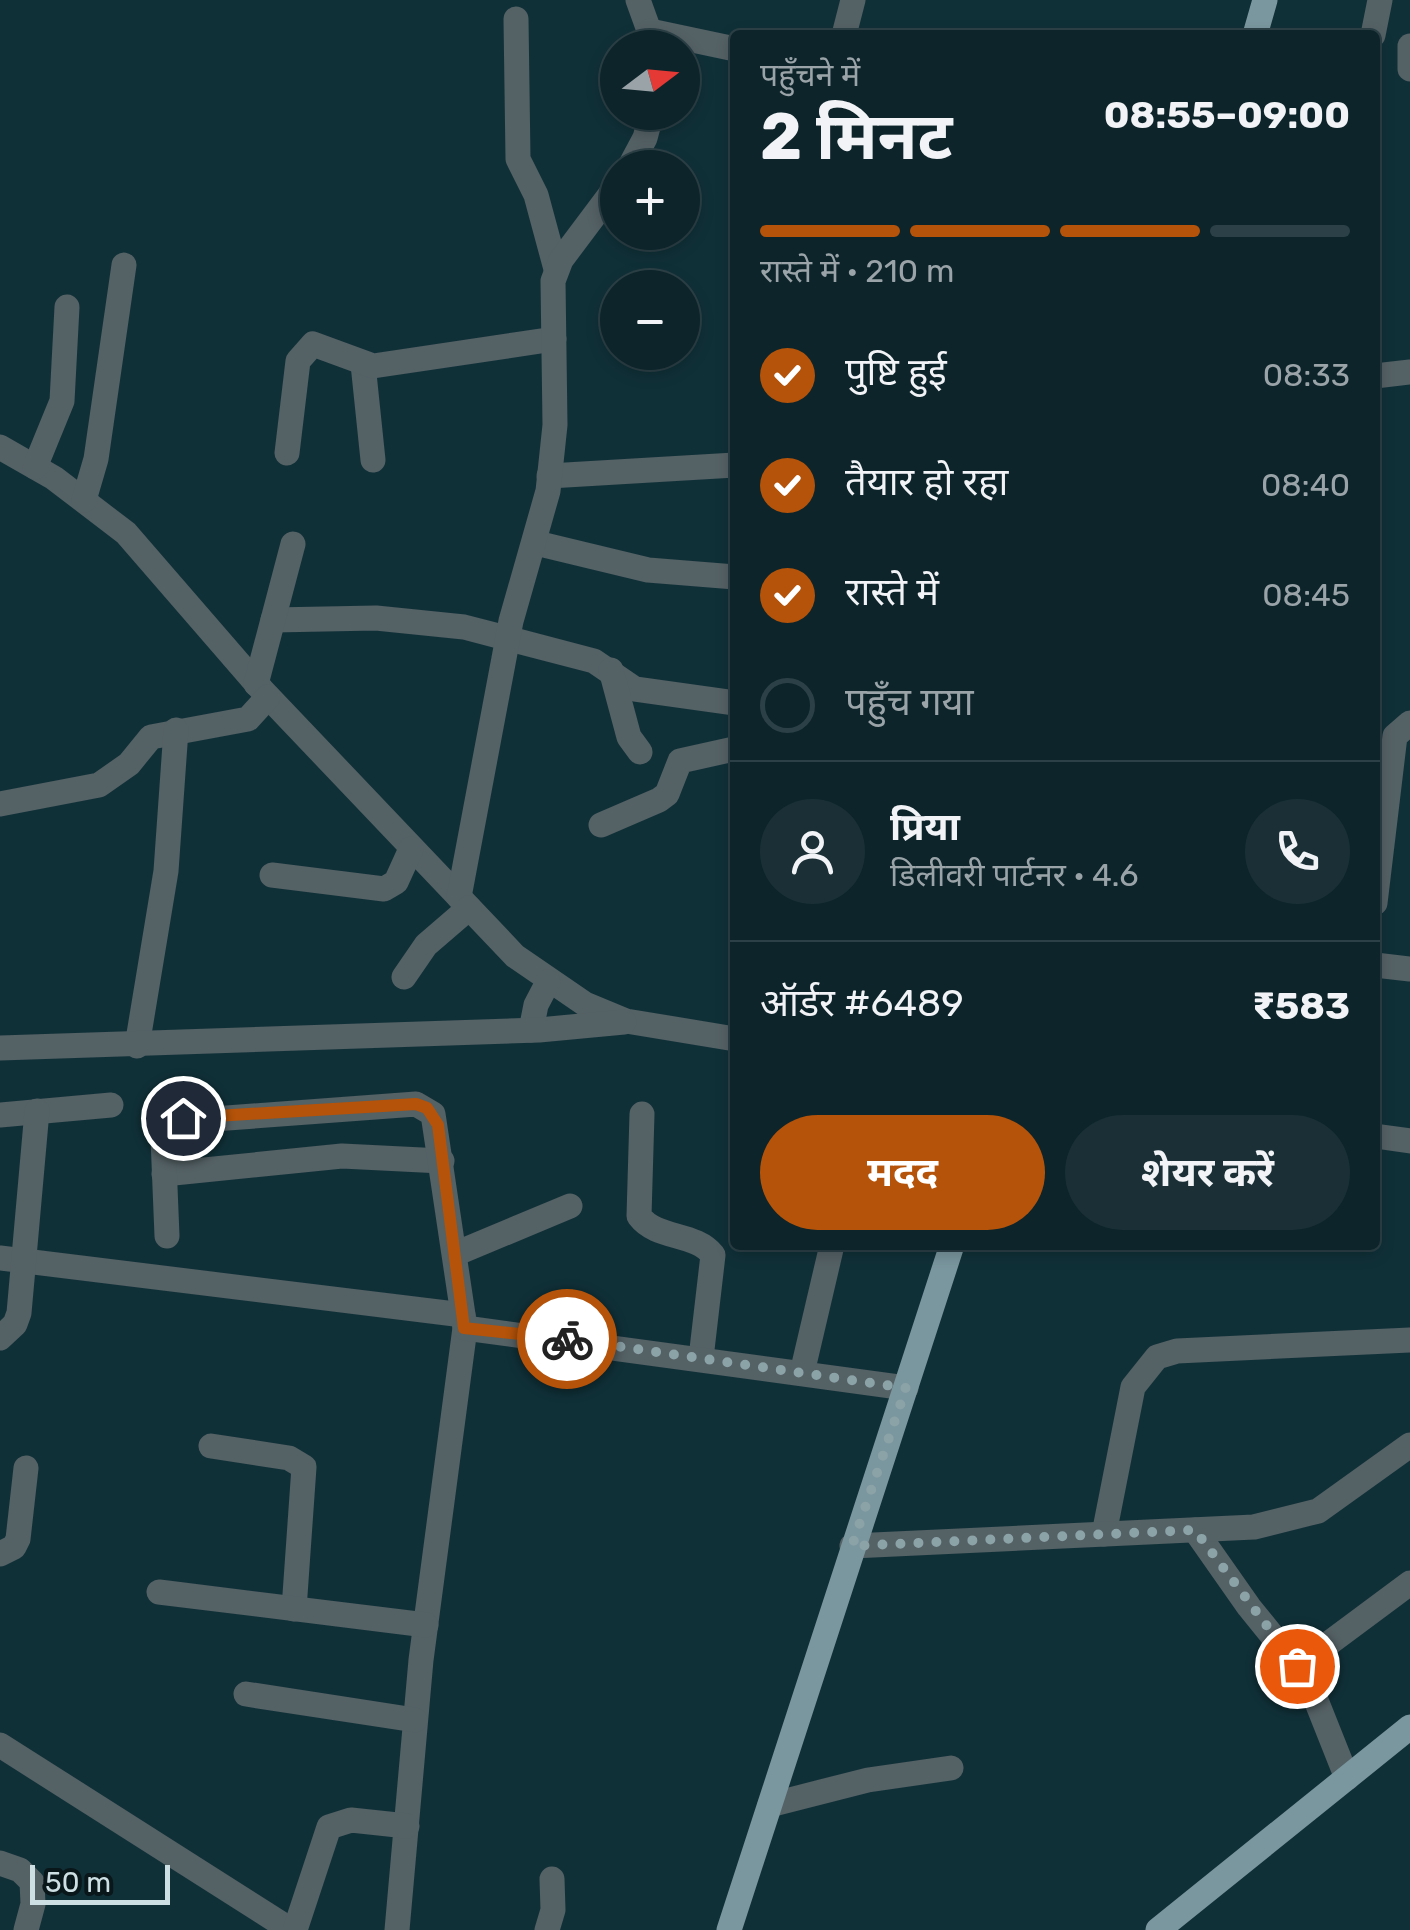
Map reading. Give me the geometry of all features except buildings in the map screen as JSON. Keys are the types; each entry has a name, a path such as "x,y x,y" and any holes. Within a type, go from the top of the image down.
{"main road":[{"path":"1257,30 1266,0"},
{"path":"729,1930 950,1250"},
{"path":"1158,1930 1410,1727"}],"street":[{"path":"638,0 649,30"},
{"path":"845,30 853,0"},
{"path":"1374,30 1380,0"},
{"path":"404,977 464,902 507,641 536,543 549,476 554,425 556,269 536,195 518,159 516,19"},
{"path":"700,45 730,48"},
{"path":"1410,46 1410,69"},
{"path":"556,269 600,209"},
{"path":"84,500 96,460 124,265"},
{"path":"35,467 62,401 67,307"},
{"path":"287,453 298,360 304,349 313,344 363,364 386,366 554,339"},
{"path":"363,364 373,460"},
{"path":"1380,375 1410,372"},
{"path":"0,447 84,500 126,534 262,691 515,956 548,982 626,1022"},
{"path":"549,476 730,465"},
{"path":"536,543 648,570 730,577"},
{"path":"0,804 100,784 129,764 151,737 248,719 262,691 273,620 293,544"},
{"path":"273,620 410,620 464,628 594,661 635,689 730,702"},
{"path":"611,670 629,737 640,752"},
{"path":"1380,861 1395,736 1410,723"},
{"path":"137,1046 166,871 176,730"},
{"path":"601,825 667,794 680,761 730,753"},
{"path":"272,875 384,889 396,882 410,849"},
{"path":"1380,967 1410,970"},
{"path":"531,1030 536,1005 548,982"},
{"path":"0,1048 531,1030 626,1022 730,1038"},
{"path":"167,1236 163,1138 166,1129 183,1118 416,1104 433,1114 464,1322 415,1720 397,1930"},
{"path":"0,1114 110,1105"},
{"path":"0,1338 15,1324 19,1313 12,1260 37,1111"},
{"path":"642,1114 638,1216 651,1228 702,1245 714,1255 700,1358"},
{"path":"1380,1137 1410,1141"},
{"path":"164,1174 342,1156 442,1161"},
{"path":"454,1254 570,1206"},
{"path":"802,1373 831,1250"},
{"path":"12,1260 906,1388"},
{"path":"1104,1534 1133,1386 1157,1357 1177,1351 1410,1340"},
{"path":"852,1546 1254,1526 1318,1512 1410,1444"},
{"path":"211,1446 289,1458 304,1467 294,1608"},
{"path":"0,1554 14,1548 18,1540 26,1468"},
{"path":"1195,1530 1321,1702 1347,1778"},
{"path":"1297,1666 1410,1583"},
{"path":"158,1592 426,1625"},
{"path":"246,1694 415,1720"},
{"path":"0,1746 293,1930 330,1827 352,1820 406,1826"},
{"path":"770,1805 868,1780 951,1768"},
{"path":"0,1864 20,1870 32,1882 33,1904 26,1930"},
{"path":"548,1930 553,1910 552,1879"}],"way so far":[{"path":"567,1339 906,1388 852,1546 1195,1530 1297,1666"}],"route":[{"path":"183,1118 416,1104 427,1108 438,1125 464,1328 567,1339"}]}
